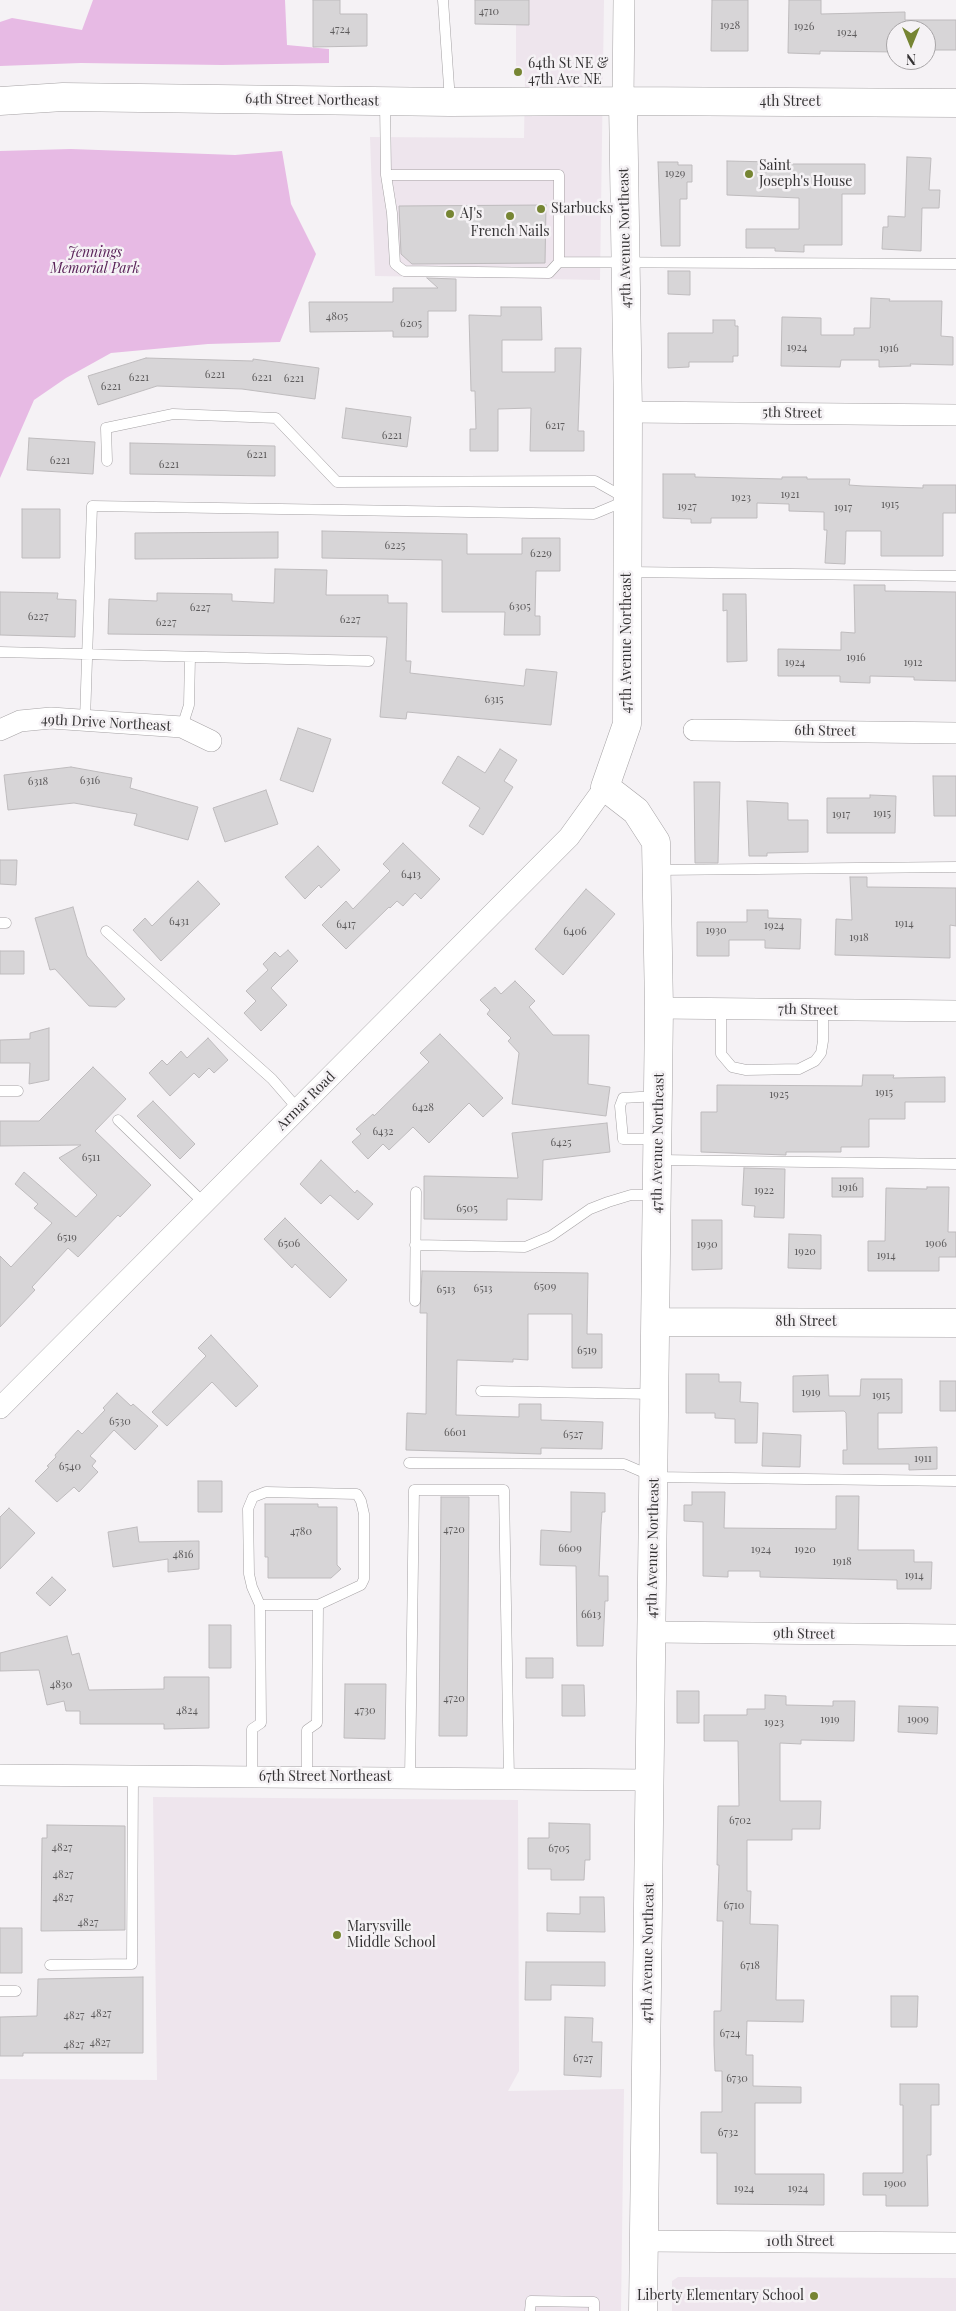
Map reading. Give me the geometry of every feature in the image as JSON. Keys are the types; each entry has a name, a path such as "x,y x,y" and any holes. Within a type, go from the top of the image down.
{"street":[{"name":"47th Avenue Northeast","path":"624,0 623,101 628,412 627,724 605,787 636,811 656,842 659,1008 643,2311"},
{"name":"64th Street Northeast","path":"0,102 63,97 450,102 623,101"},
{"name":"4th Street","path":"623,101 956,104"},
{"name":"5th Street","path":"628,412 956,415"},
{"name":"49th Drive Northeast","path":"0,730 20,721 51,718 182,727 211,741"},
{"name":"6th Street","path":"694,730 956,733"},
{"name":"Armar Road","path":"0,1408 569,837 605,787"},
{"name":"7th Street","path":"659,1008 956,1011"},
{"name":"8th Street","path":"656,1322 956,1323"},
{"name":"9th Street","path":"652,1632 956,1635"},
{"name":"67th Street Northeast","path":"0,1775 650,1780"},
{"name":"10th Street","path":"644,2241 956,2243"}],"lane":[{"path":"443,0 450,102"},
{"path":"384,101 386,175 392,213 395,264 404,272 549,273 559,262 559,175 386,175"},
{"path":"559,262 956,264"},
{"path":"107,461 106,428 173,414 276,418 337,482 595,481 628,500"},
{"path":"85,720 92,506 594,514 628,500"},
{"path":"628,572 956,576"},
{"path":"0,652 368,661"},
{"path":"182,727 189,705 190,657"},
{"path":"657,870 956,867"},
{"path":"106,931 272,1079 298,1109"},
{"path":"721,1009 721,1054 732,1067 746,1070 800,1069 816,1061 822,1047 823,1010"},
{"path":"0,1091 18,1091"},
{"path":"658,1096 623,1098 620,1106 623,1139 658,1149 956,1164"},
{"path":"118,1120 204,1203"},
{"path":"415,1301 416,1192"},
{"path":"415,1245 526,1247 551,1236 579,1216 608,1202 631,1195 657,1196"},
{"path":"481,1391 655,1394"},
{"path":"409,1463 624,1464 654,1477 956,1481"},
{"path":"410,1778 414,1490 504,1490 509,1779"},
{"path":"252,1777 252,1728 261,1723 260,1606 249,1574 248,1509 253,1497 266,1492 357,1494 364,1514 364,1579 361,1585 318,1606 260,1606"},
{"path":"307,1777 307,1730 317,1723 318,1606"},
{"path":"50,1965 132,1964 133,1776"},
{"path":"0,1991 16,1991"},
{"path":"530,2311 530,2301 594,2302 594,2311"}],"shaded area":[{"path":"516,0 604,0 600,280 375,276 370,137 524,138 525,77 516,67"},
{"name":"Marysville Middle School","path":"153,1797 518,1800 519,2071 508,2091 624,2089 621,2311 0,2311 0,2079 157,2080"},
{"name":"Liberty Elementary School","path":"678,2277 956,2278 956,2311 672,2311 672,2281"}],"green space":[{"path":"93,0 285,0 287,45 329,49 329,63 222,65 81,63 0,66 0,22 12,18 82,30"},
{"name":"Jennings Memorial Park","path":"71,149 235,155 282,151 291,204 316,254 280,342 208,344 111,353 66,378 34,400 0,478 0,151"}],"building":[{"path":"313,0 340,0 340,14 367,14 367,46 313,47"},
{"path":"475,0 529,0 529,25 475,24"},
{"path":"712,0 748,0 748,51 711,51"},
{"path":"789,0 821,0 821,14 905,12 905,20 886,20 886,52 820,51 820,54 788,53"},
{"path":"936,20 956,20 956,50 936,50"},
{"path":"907,157 931,158 929,190 940,190 939,208 922,208 921,251 882,249 883,227 888,227 888,216 905,217"},
{"path":"727,161 772,162 772,164 865,164 865,194 842,194 842,245 804,245 804,252 775,251 775,248 746,248 746,229 799,229 799,198 727,195"},
{"path":"658,162 678,162 678,165 692,165 692,182 687,182 687,199 680,199 680,246 661,246"},
{"path":"546,205 545,263 412,264 401,254 399,206"},
{"path":"668,271 690,271 690,295 668,294"},
{"path":"427,278 456,279 456,311 428,311 428,337 393,337 393,331 310,332 309,302 393,302 393,288 438,288"},
{"path":"871,298 890,299 889,301 942,301 941,336 953,337 953,365 910,364 911,366 879,367 879,360 841,360 840,367 781,366 782,317 821,318 821,335 854,335 854,328 870,328"},
{"path":"501,307 541,307 542,340 502,340 502,372 555,372 555,348 581,348 578,431 584,431 584,451 530,451 531,408 498,409 498,451 470,451 470,429 476,429 475,391 471,391 469,315 501,316"},
{"path":"713,320 735,320 735,326 738,326 738,356 733,356 733,362 689,362 689,367 668,368 668,333 713,333"},
{"path":"146,358 253,361 253,359 319,368 315,399 242,389 157,386 98,405 88,376"},
{"path":"346,408 411,417 407,447 342,438"},
{"path":"29,438 95,442 93,474 27,470"},
{"path":"130,443 275,446 275,476 130,474"},
{"path":"663,474 695,474 695,477 850,479 849,485 863,486 923,488 923,485 956,485 956,513 943,513 943,556 881,556 881,531 846,531 845,564 825,563 827,530 824,530 824,512 789,511 789,504 757,503 757,518 711,518 711,523 691,523 691,519 663,518"},
{"path":"22,509 60,509 60,558 22,558"},
{"path":"322,531 467,534 467,554 522,554 522,538 560,538 560,571 536,571 535,616 540,616 540,635 504,635 505,612 442,612 442,560 322,558"},
{"path":"278,532 278,558 135,559 135,533"},
{"path":"275,569 327,570 326,595 388,595 388,603 407,603 406,661 411,661 410,673 524,686 526,669 557,672 551,725 407,712 406,719 380,717 387,637 108,634 109,599 157,601 157,593 232,594 232,601 274,603"},
{"path":"854,585 885,585 885,591 956,592 956,681 914,680 914,677 870,676 870,683 840,682 840,676 778,676 778,649 841,650 841,632 855,633"},
{"path":"0,592 58,593 57,599 76,600 75,637 0,635"},
{"path":"723,594 746,594 747,661 727,662 727,610 723,611"},
{"path":"298,728 331,739 313,792 280,780"},
{"path":"500,749 517,760 504,781 513,787 483,835 469,826 480,808 442,783 458,756 485,773"},
{"path":"71,767 132,778 130,788 198,807 188,840 134,825 137,814 74,803 8,810 4,775"},
{"path":"933,776 956,776 956,816 934,816"},
{"path":"694,782 720,782 718,863 695,863"},
{"path":"266,790 278,824 225,842 213,808"},
{"path":"870,795 896,796 895,833 827,833 827,798 870,798"},
{"path":"747,801 788,803 788,820 808,820 808,852 767,853 767,856 749,856"},
{"path":"403,843 440,879 421,899 415,893 403,906 397,901 346,949 322,925 346,901 353,909 390,871 383,864"},
{"path":"318,846 340,870 321,888 319,885 305,899 285,877"},
{"path":"0,860 17,860 16,885 0,884"},
{"path":"850,877 867,877 867,887 956,888 956,926 950,925 950,958 835,955 836,919 852,920"},
{"path":"198,881 220,904 161,961 133,930 145,918 152,926"},
{"path":"586,889 615,914 563,975 535,949"},
{"path":"73,907 87,956 125,999 116,1007 89,1006 55,969 50,970 35,918"},
{"path":"747,910 768,910 768,918 801,919 800,949 765,948 765,940 729,940 729,956 697,956 697,922 747,922"},
{"path":"288,950 298,961 271,988 287,1005 261,1031 244,1013 256,1001 246,991 268,970 263,964 275,952 280,957"},
{"path":"0,951 24,951 24,974 0,974"},
{"path":"515,981 535,1001 529,1007 553,1035 589,1035 588,1084 610,1087 606,1116 512,1104 519,1053 508,1041 511,1038 487,1014 490,1010 480,1000 495,987 501,994"},
{"path":"49,1028 49,1080 29,1084 30,1063 0,1063 0,1040 30,1039 30,1033"},
{"path":"440,1034 503,1098 483,1117 469,1103 429,1143 413,1127 389,1150 383,1144 368,1159 352,1142 361,1134 356,1129 373,1114 374,1116 429,1062 420,1053"},
{"path":"208,1038 228,1060 214,1073 209,1068 199,1078 194,1073 170,1096 149,1073 162,1060 167,1065 181,1051 187,1058"},
{"path":"93,1067 126,1099 95,1131 151,1185 120,1217 118,1215 78,1257 68,1248 32,1287 35,1290 0,1327 0,1256 11,1267 52,1223 34,1208 38,1204 15,1184 24,1172 76,1217 97,1195 59,1158 81,1145 0,1146 0,1121 39,1121"},
{"path":"863,1075 894,1075 893,1078 945,1077 945,1102 905,1102 905,1119 869,1119 869,1147 841,1147 841,1152 786,1152 786,1155 701,1152 701,1112 717,1112 717,1085 862,1086"},
{"path":"153,1101 195,1144 180,1159 137,1116"},
{"path":"607,1123 610,1152 543,1160 542,1200 507,1199 507,1220 424,1219 424,1176 518,1178 512,1133"},
{"path":"321,1160 355,1193 357,1190 373,1204 358,1220 330,1195 321,1204 300,1184"},
{"path":"744,1168 785,1169 784,1218 754,1217 755,1206 742,1205"},
{"path":"832,1178 863,1178 863,1197 832,1197"},
{"path":"927,1187 949,1187 948,1232 956,1232 956,1257 939,1257 939,1271 868,1271 868,1241 885,1241 886,1188 927,1189"},
{"path":"285,1218 347,1280 330,1298 295,1264 292,1268 264,1239"},
{"path":"692,1220 722,1220 722,1269 692,1270"},
{"path":"789,1234 821,1235 821,1269 788,1268"},
{"path":"422,1271 588,1273 587,1334 602,1334 602,1368 572,1368 572,1314 528,1314 528,1360 513,1359 513,1362 457,1360 456,1415 519,1417 519,1404 541,1404 541,1420 603,1422 602,1449 541,1448 541,1454 406,1450 407,1413 426,1414 427,1313 420,1313"},
{"path":"211,1335 258,1386 236,1407 212,1382 167,1426 152,1412 206,1356 198,1348"},
{"path":"686,1374 719,1374 719,1382 741,1382 740,1402 758,1403 757,1443 735,1443 735,1419 715,1418 715,1413 686,1413"},
{"path":"828,1375 829,1396 860,1396 861,1379 902,1379 902,1413 878,1413 878,1449 937,1447 937,1469 909,1470 909,1464 843,1464 843,1450 847,1450 846,1413 844,1411 793,1412 793,1376"},
{"path":"940,1381 956,1381 956,1411 940,1411"},
{"path":"117,1393 158,1426 135,1450 114,1430 90,1456 96,1461 92,1466 98,1472 79,1492 74,1487 57,1502 35,1481 49,1467 47,1466 56,1457 55,1455 78,1430 82,1434 105,1410 103,1408"},
{"path":"763,1433 801,1435 800,1467 762,1466"},
{"path":"198,1481 222,1481 222,1512 198,1512"},
{"path":"571,1492 605,1493 605,1512 602,1512 601,1525 599,1576 608,1576 608,1601 605,1601 603,1646 577,1646 576,1566 540,1565 541,1530 571,1532"},
{"path":"692,1492 725,1492 724,1528 836,1529 836,1496 859,1496 858,1550 914,1550 914,1562 932,1562 931,1589 897,1589 897,1580 760,1577 760,1571 728,1571 728,1577 703,1576 703,1522 684,1521 684,1505 692,1505"},
{"path":"441,1497 469,1497 467,1736 439,1736"},
{"path":"265,1504 318,1504 318,1507 337,1507 337,1565 341,1569 331,1578 268,1578 268,1557 265,1557"},
{"path":"9,1508 35,1533 0,1569 0,1517"},
{"path":"137,1527 139,1542 199,1541 199,1569 168,1572 168,1559 113,1567 108,1532"},
{"path":"52,1577 66,1590 50,1606 36,1593"},
{"path":"209,1625 231,1625 231,1668 209,1668"},
{"path":"67,1636 72,1655 79,1653 89,1690 164,1689 164,1677 209,1677 209,1728 164,1729 164,1724 80,1724 80,1711 66,1711 64,1701 47,1705 39,1670 0,1671 0,1653"},
{"path":"526,1658 553,1658 553,1678 526,1678"},
{"path":"345,1684 386,1684 385,1739 344,1738"},
{"path":"562,1685 584,1685 585,1716 562,1716"},
{"path":"677,1691 699,1691 699,1723 677,1723"},
{"path":"765,1695 786,1696 786,1705 833,1706 833,1701 855,1701 854,1741 801,1740 801,1744 780,1743 780,1801 821,1801 820,1829 792,1829 792,1840 747,1840 747,1891 751,1891 750,1924 778,1925 776,2000 804,2000 803,2022 747,2021 746,2055 753,2055 753,2086 801,2087 801,2103 755,2103 755,2174 824,2174 824,2205 717,2204 717,2153 701,2153 701,2112 722,2112 722,2071 715,2071 714,2045 714,2011 721,2011 723,1921 717,1921 719,1865 717,1865 718,1806 739,1806 738,1741 704,1741 704,1715 747,1715 747,1709 765,1709"},
{"path":"899,1706 938,1707 937,1734 898,1732"},
{"path":"549,1823 590,1824 590,1860 585,1860 584,1880 551,1880 551,1869 528,1869 528,1838 549,1838"},
{"path":"47,1825 125,1826 125,1930 41,1931 42,1838 47,1838"},
{"path":"580,1897 604,1897 605,1932 547,1931 547,1913 580,1914"},
{"path":"0,1928 22,1928 22,1973 0,1973"},
{"path":"526,1962 605,1962 605,1986 551,1985 551,2000 525,2000"},
{"path":"143,1977 143,2053 23,2053 23,2056 0,2056 0,2017 37,2016 38,1979"},
{"path":"891,1996 918,1996 917,2027 891,2027"},
{"path":"565,2017 593,2018 592,2042 602,2042 601,2077 564,2075"},
{"path":"900,2084 939,2084 939,2105 931,2105 931,2155 927,2155 928,2206 886,2206 886,2195 863,2195 863,2173 903,2173 903,2105 900,2105"}],"place":[{"name":"64th St NE & 47th Ave NE","path":"518,72"},
{"name":"Saint Joseph's House","path":"749,174"},
{"name":"Starbucks","path":"541,209"},
{"name":"AJ's","path":"450,214"},
{"name":"French Nails","path":"510,216"},
{"name":"Marysville Middle School","path":"337,1935"},
{"name":"Liberty Elementary School","path":"814,2296"}]}
